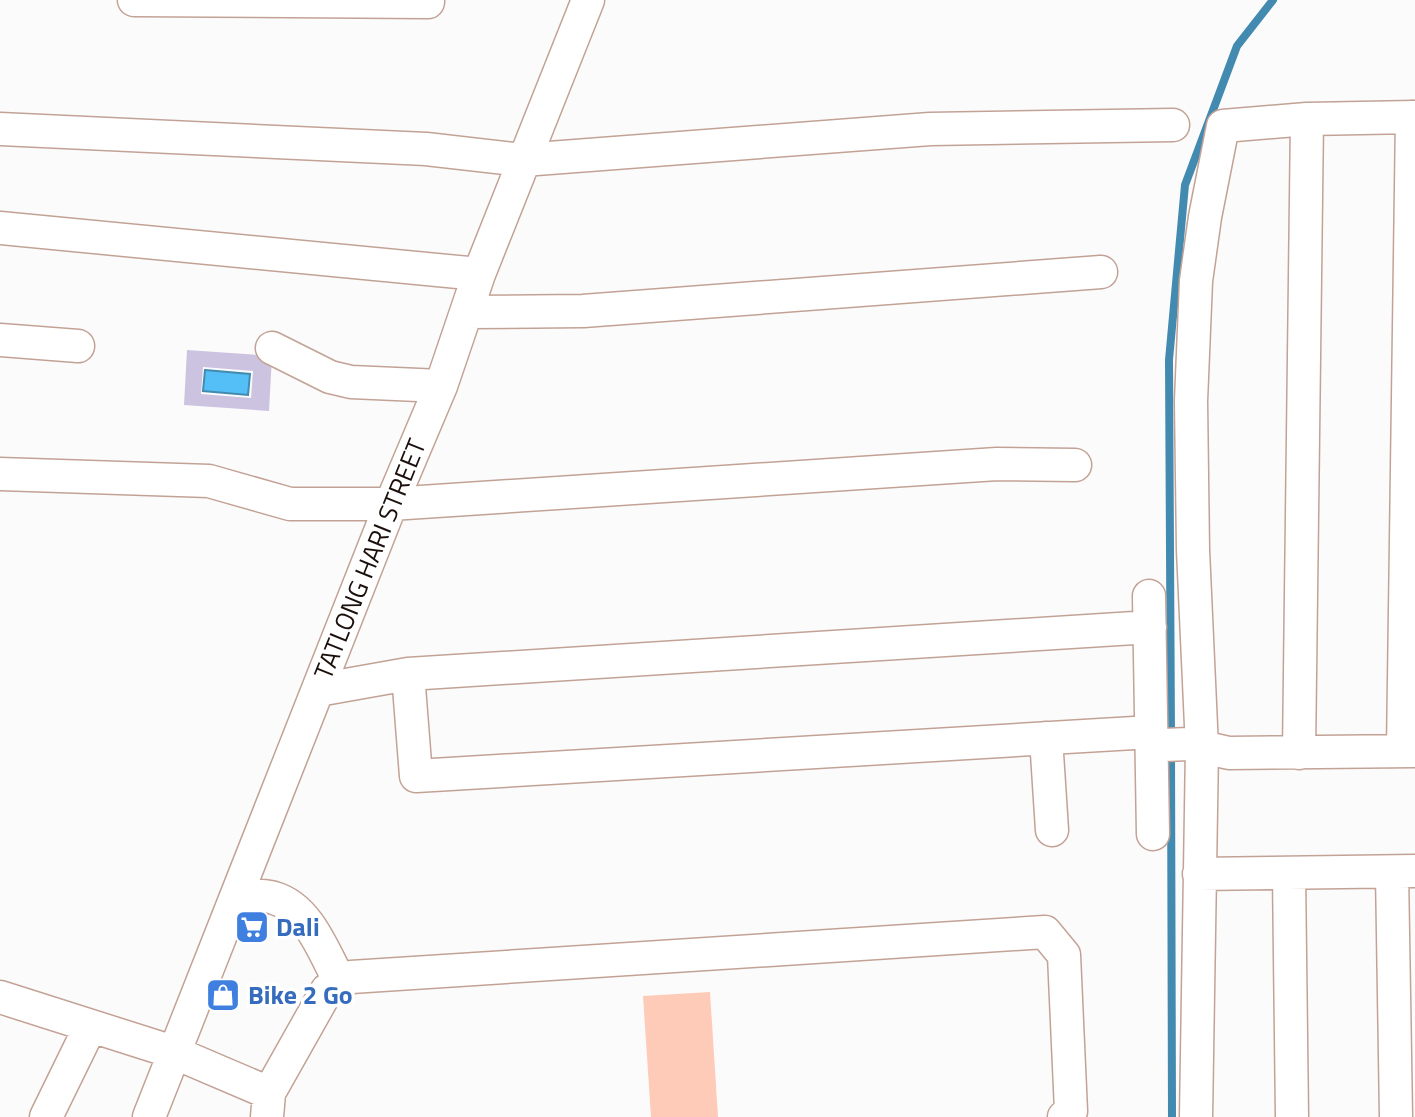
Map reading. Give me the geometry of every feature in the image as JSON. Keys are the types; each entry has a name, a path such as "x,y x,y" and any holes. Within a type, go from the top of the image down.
{"street":[{"path":"134,0 428,0"},
{"name":"TATLONG HARI STREET","path":"149,1117 391,504 441,386 479,274 588,0"},
{"path":"408,674 416,776 1046,738 1172,742 1229,753 1409,751 1413,117 1307,118 1223,126 1205,217 1196,281 1191,401 1194,550 1172,742 1153,834"},
{"path":"1299,753 1307,118"},
{"path":"0,129 426,149 523,160 930,129 1173,125"},
{"path":"0,228 479,274"},
{"path":"467,312 583,311 1101,272"},
{"path":"0,340 78,346"},
{"path":"272,348 330,377 351,382 441,386"},
{"path":"0,474 209,481 290,504 391,504 997,464 1075,466"},
{"path":"318,690 408,674 1150,611 1172,742 1199,874 1196,1117"},
{"path":"1046,738 1052,830"},
{"path":"1199,874 1404,872 1396,1117"},
{"path":"1289,874 1292,1117"},
{"path":"236,897 273,897 290,906 303,918 340,982"},
{"path":"0,997 173,1052 268,1105 327,990 351,977 1045,932 1064,955 1071,1111 1064,1117"},
{"path":"46,1117 90,1027"}],"shaded area":[{"path":"710,992 718,1117 651,1117 643,996"}],"water":[{"path":"205,370 250,374 248,395 203,391"}],"building":[{"path":"187,350 272,356 269,411 184,405","holes":["203,367 253,371 251,398 201,394"]}],"waterway":[{"path":"1171,738 1169,360 1185,185 1237,46 1273,0"},
{"path":"1171,751 1172,1117"}],"place":[{"name":"Dali","path":"252,927"},
{"name":"Bike 2 Go","path":"223,995"}]}
